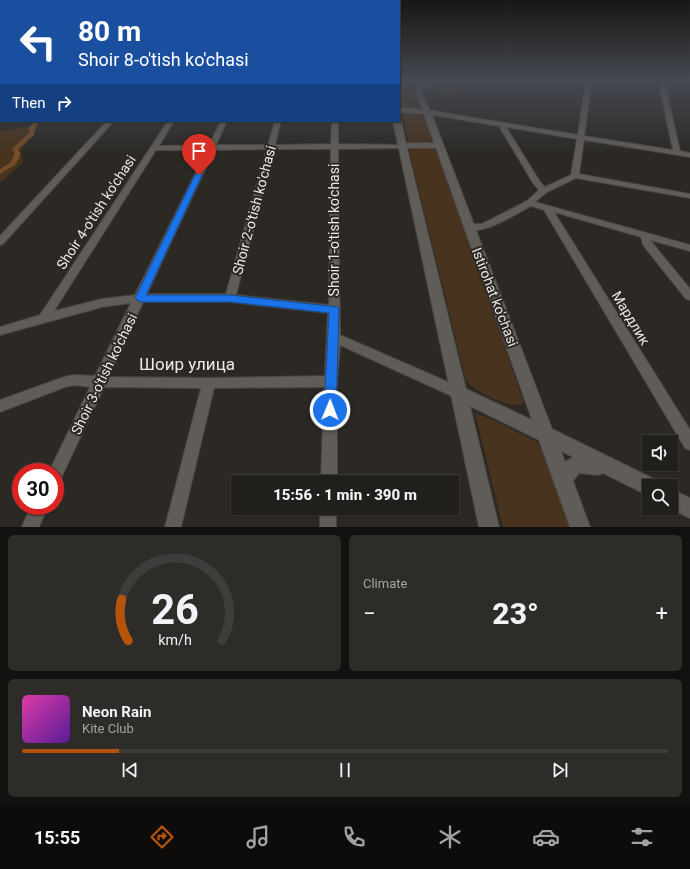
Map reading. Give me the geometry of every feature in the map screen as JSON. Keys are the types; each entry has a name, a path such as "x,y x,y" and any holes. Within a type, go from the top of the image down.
{"main road":[{"name":"Istirohat ko'chasi","path":"423,105 580,527"},
{"path":"400,110 426,112"},
{"path":"397,122 489,527"},
{"path":"403,146 438,145"},
{"path":"459,393 547,435 642,484"},
{"path":"563,482 567,472 574,465 586,463 611,468"},
{"path":"678,502 690,508"}],"street":[{"path":"575,176 585,105"},
{"path":"666,105 677,153"},
{"path":"426,112 581,136 690,155"},
{"path":"0,242 110,122"},
{"name":"Shoir 4-o'tish ko'chasi","path":"44,318 171,122"},
{"name":"Shoir 3-o'tish ko'chasi","path":"61,463 224,122"},
{"name":"Shoir 2-o'tish ko'chasi","path":"230,298 278,122"},
{"name":"Shoir 1-o'tish ko'chasi","path":"329,475 331,381 334,337 335,122"},
{"path":"501,124 536,183 544,190"},
{"path":"154,148 403,146"},
{"path":"468,227 484,227 530,203 544,190 575,176 690,196"},
{"path":"530,203 690,248"},
{"name":"Мардлик","path":"547,208 690,443"},
{"path":"646,236 646,243 690,296"},
{"path":"0,331 102,303 140,298 230,298 334,310"},
{"path":"334,337 459,393"},
{"name":"Шоир улица","path":"0,406 64,382 85,380 100,382 209,383 331,381"},
{"path":"173,527 209,383"},
{"path":"30,527 36,515"},
{"path":"328,515 328,527"}],"shaded area":[{"path":"400,105 418,105 419,108 400,108"},
{"path":"402,112 425,115 432,141 426,143 409,144"},
{"path":"37,126 38,128 20,152 23,162 0,183 0,131"},
{"path":"414,148 430,148 436,150 524,403 514,405 502,402 481,392 466,380 409,150"},
{"path":"475,413 496,421 537,442 547,455 572,527 503,527"}],"waterway":[{"path":"0,172 13,164 18,154 15,149 32,134 32,127 37,122"}],"route":[{"path":"199,175 140,298 230,298 334,310 330,410"}]}
